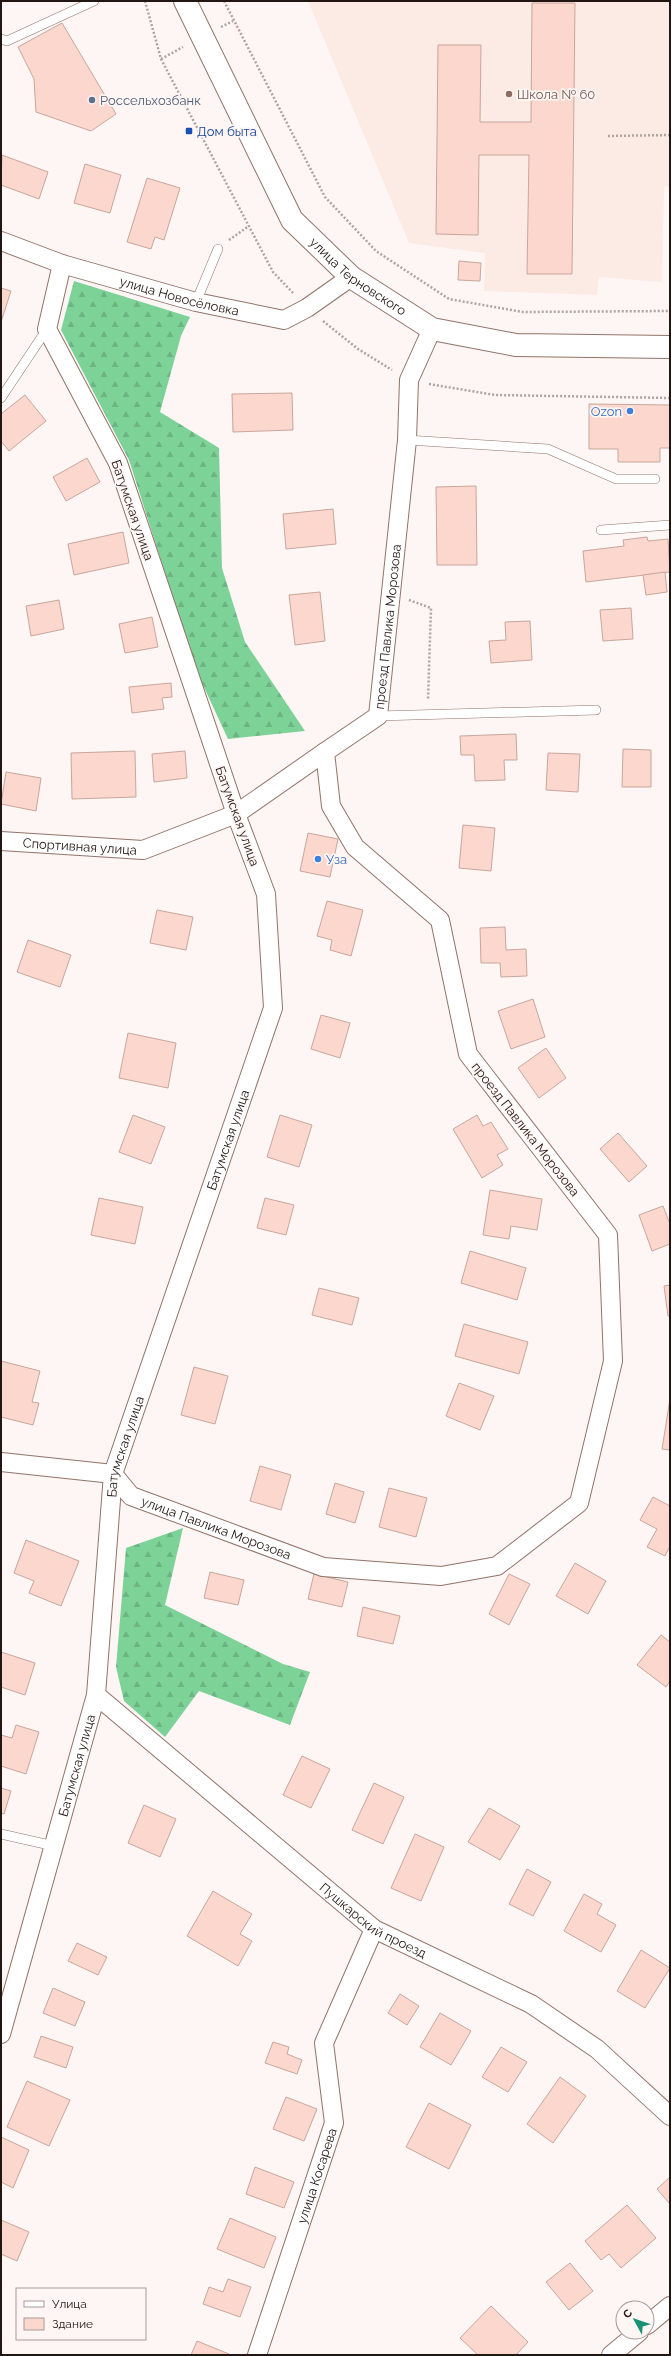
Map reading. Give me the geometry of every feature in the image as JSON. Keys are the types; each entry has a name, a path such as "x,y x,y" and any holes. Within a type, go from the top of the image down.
{"main road":[{"name":"улица Терновского","path":"184,1 292,220 351,277 432,329 516,345 670,347"}],"street":[{"name":"улица Новосёловка","path":"1,241 62,264 196,302 284,320 307,308 351,277"},
{"path":"47,329 62,264"},
{"name":"Батумская улица","path":"1,2034 96,1695 113,1474 273,1008 266,894 236,814 118,463 47,329"},
{"name":"проезд Павлика Морозова","path":"432,329 409,380 407,440 378,716 325,752 331,806 355,847 440,920 468,1054 608,1235 613,1361 579,1503 497,1566 441,1576"},
{"name":"Спортивная улица","path":"1,841 143,850 236,814 325,752"},
{"path":"1,1462 113,1474"},
{"name":"улица Павлика Морозова","path":"113,1474 131,1496 323,1566 441,1576"},
{"name":"Пушкарский проезд","path":"96,1695 374,1929 531,2004 597,2049 670,2116"},
{"name":"улица Косарева","path":"257,2355 334,2123 324,2043 374,1929"},
{"path":"655,2318 670,2306"},
{"path":"611,2355 629,2340"}],"lane":[{"path":"1,39 7,41 94,1"},
{"path":"196,302 218,249"},
{"path":"1,398 47,329"},
{"path":"407,440 548,449 616,479 655,479"},
{"path":"600,530 670,525"},
{"path":"378,716 596,710"},
{"path":"1,1834 54,1846"}],"path":[{"path":"224,1 324,197 376,251 449,299 523,312 670,311"},
{"path":"161,59 187,45"},
{"path":"608,136 670,135"},
{"path":"218,249 249,226"},
{"path":"391,594 431,608 428,714"}],"shaded area":[{"name":"Школа № 60","path":"308,1 670,2 670,186 664,187 662,282 599,277 597,295 484,291 485,253 409,243"}],"green space":[{"path":"74,281 190,317 181,336 160,412 219,448 222,568 245,642 305,731 228,739 196,670 129,460 61,330"},
{"path":"183,1528 165,1605 283,1664 310,1672 290,1725 199,1691 165,1737 124,1701 116,1667 126,1548"}],"building":[{"path":"532,3 575,3 572,274 527,274 529,155 479,155 478,235 436,234 438,45 481,45 480,122 531,122"},
{"path":"62,23 116,114 91,131 36,112 34,79 18,47"},
{"path":"2,155 48,172 39,199 1,185"},
{"path":"85,164 121,175 110,213 74,203"},
{"path":"147,178 180,188 164,240 155,237 151,249 127,242"},
{"path":"459,261 481,263 480,281 458,280"},
{"path":"1,288 11,291 1,322"},
{"path":"292,393 293,430 233,432 232,394"},
{"path":"25,395 46,421 9,451 1,441 1,414"},
{"path":"589,404 670,405 670,448 660,448 660,462 618,462 618,449 589,449"},
{"path":"87,458 100,482 66,501 53,477"},
{"path":"476,486 477,565 437,565 436,487"},
{"path":"333,509 336,544 286,549 283,514"},
{"path":"123,532 129,563 74,575 68,544"},
{"path":"647,537 648,541 668,539 670,572 586,582 583,551 624,546 623,540"},
{"path":"665,572 667,592 646,595 643,575"},
{"path":"320,592 325,641 295,645 289,595"},
{"path":"59,600 64,629 31,636 26,606"},
{"path":"631,608 633,639 603,641 600,610"},
{"path":"152,617 158,647 125,653 119,624"},
{"path":"530,621 532,660 491,663 489,641 506,640 505,622"},
{"path":"171,683 172,697 162,698 164,709 132,713 129,687"},
{"path":"516,734 517,760 504,760 505,780 475,781 474,755 461,755 460,736"},
{"path":"623,749 651,750 651,787 622,787"},
{"path":"135,751 136,797 72,799 71,753"},
{"path":"185,751 187,778 154,782 152,754"},
{"path":"548,753 580,754 578,792 546,790"},
{"path":"6,772 41,778 36,811 1,804"},
{"path":"463,825 495,828 491,871 459,868"},
{"name":"Уза","path":"308,833 338,839 330,877 300,871"},
{"path":"327,901 363,910 351,956 330,950 332,940 317,936"},
{"path":"157,910 193,917 186,950 150,943"},
{"path":"505,927 506,950 526,949 527,976 501,977 500,963 481,963 480,928"},
{"path":"28,940 71,955 60,987 17,972"},
{"path":"533,999 545,1037 511,1049 498,1011"},
{"path":"321,1015 350,1023 340,1058 311,1049"},
{"path":"128,1033 176,1043 168,1088 119,1078"},
{"path":"546,1048 566,1078 539,1098 518,1068"},
{"path":"133,1115 165,1127 151,1164 119,1152"},
{"path":"280,1115 312,1125 299,1167 267,1157"},
{"path":"477,1115 483,1126 491,1122 508,1149 497,1155 503,1165 482,1178 453,1129"},
{"path":"618,1133 647,1166 629,1182 600,1149"},
{"path":"490,1190 542,1199 537,1230 511,1226 509,1239 483,1235"},
{"path":"99,1198 143,1207 135,1244 91,1235"},
{"path":"265,1198 294,1205 286,1235 257,1228"},
{"path":"663,1206 670,1224 670,1244 652,1251 639,1215"},
{"path":"470,1251 526,1268 517,1300 461,1283"},
{"path":"670,1285 670,1316 668,1316 664,1286"},
{"path":"319,1288 359,1298 352,1325 312,1315"},
{"path":"464,1324 528,1342 519,1374 455,1356"},
{"path":"1,1361 40,1371 32,1402 39,1403 33,1425 1,1417"},
{"path":"194,1367 228,1376 215,1424 181,1415"},
{"path":"459,1383 494,1396 480,1430 446,1416"},
{"path":"670,1399 670,1450 662,1449"},
{"path":"260,1466 291,1475 281,1510 250,1501"},
{"path":"335,1483 364,1492 355,1523 326,1514"},
{"path":"389,1488 427,1498 416,1537 379,1527"},
{"path":"653,1497 670,1506 670,1546 665,1556 647,1547 657,1529 640,1520"},
{"path":"26,1540 79,1561 61,1606 29,1593 34,1581 14,1573"},
{"path":"575,1563 606,1581 588,1614 556,1596"},
{"path":"210,1572 244,1580 238,1605 204,1598"},
{"path":"314,1574 348,1582 342,1607 308,1599"},
{"path":"509,1574 530,1584 509,1625 489,1614"},
{"path":"363,1607 400,1616 393,1644 357,1636"},
{"path":"661,1635 670,1642 670,1681 666,1687 637,1665"},
{"path":"1,1652 35,1663 25,1695 1,1687"},
{"path":"16,1725 39,1732 26,1774 1,1766 1,1735 12,1738"},
{"path":"302,1756 330,1769 311,1808 283,1795"},
{"path":"374,1783 404,1797 383,1844 352,1830"},
{"path":"1,1788 11,1791 4,1814 1,1813"},
{"path":"144,1805 176,1819 160,1857 128,1843"},
{"path":"489,1808 520,1826 500,1860 468,1842"},
{"path":"415,1834 444,1847 421,1901 391,1888"},
{"path":"527,1869 551,1882 533,1916 509,1904"},
{"path":"213,1891 252,1914 240,1934 252,1941 238,1966 187,1936"},
{"path":"584,1894 602,1904 597,1914 616,1925 601,1952 564,1931"},
{"path":"77,1943 107,1957 98,1975 68,1961"},
{"path":"641,1950 670,1968 645,2008 617,1991"},
{"path":"53,1988 85,2002 75,2026 43,2013"},
{"path":"400,1994 419,2006 407,2025 388,2013"},
{"path":"440,2013 471,2031 451,2065 420,2047"},
{"path":"41,2036 73,2047 66,2068 34,2057"},
{"path":"273,2042 289,2047 287,2054 302,2060 297,2074 265,2063"},
{"path":"501,2047 527,2062 508,2092 482,2077"},
{"path":"560,2077 586,2096 553,2143 527,2124"},
{"path":"27,2081 70,2100 49,2146 7,2127"},
{"path":"286,2097 317,2109 304,2141 273,2129"},
{"path":"429,2103 471,2125 449,2169 406,2147"},
{"path":"1,2137 29,2150 13,2188 1,2182"},
{"path":"255,2167 294,2182 284,2208 246,2194"},
{"path":"670,2177 670,2204 657,2189"},
{"path":"627,2205 656,2238 621,2268 609,2254 601,2260 585,2241"},
{"path":"230,2218 276,2237 264,2268 217,2249"},
{"path":"1,2220 29,2232 17,2261 1,2254"},
{"path":"570,2263 593,2291 569,2310 546,2282"},
{"path":"228,2279 251,2287 240,2317 203,2304 209,2287 223,2292"},
{"path":"491,2306 528,2342 516,2355 478,2355 460,2338"},
{"path":"197,2341 229,2354 191,2355"}],"place":[{"name":"Школа № 60","path":"509,94"},
{"name":"Россельхозбанк","path":"92,100"},
{"name":"Дом быта","path":"189,131"},
{"name":"Ozon","path":"630,411"},
{"name":"Уза","path":"318,859"}]}
